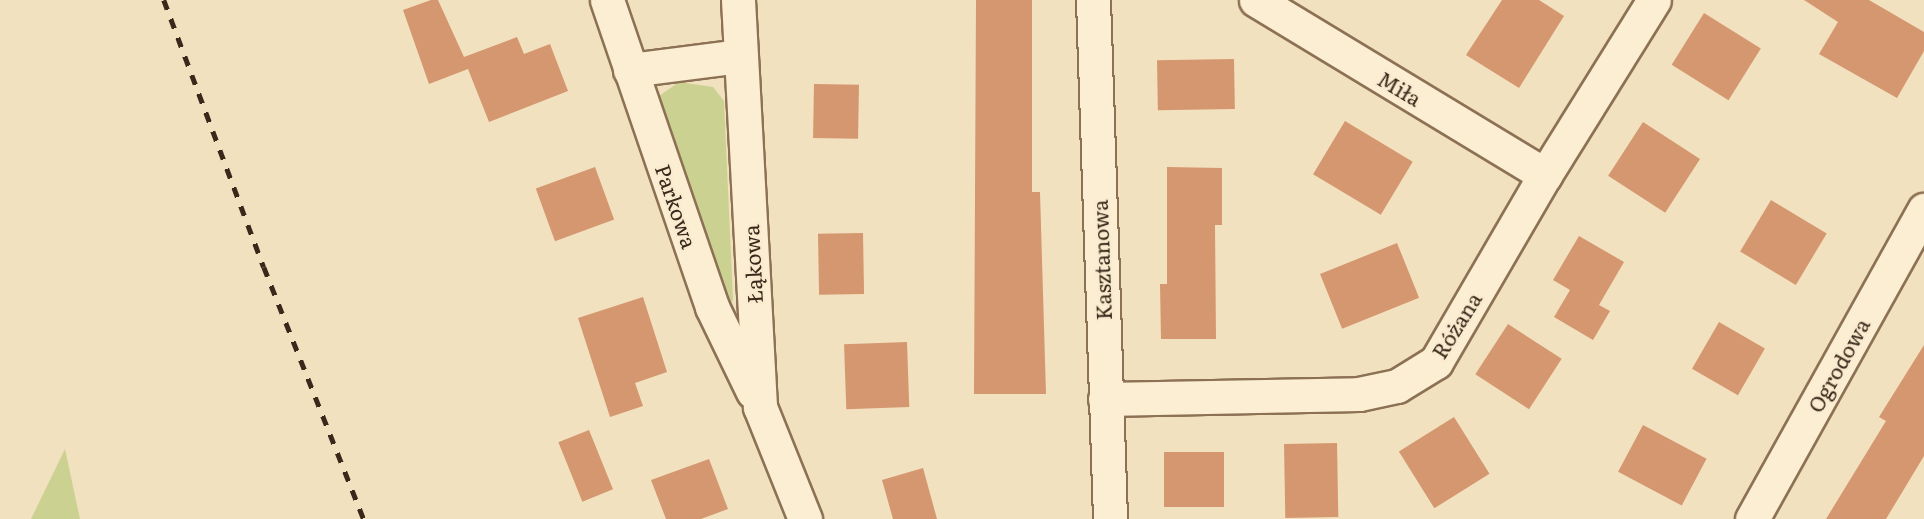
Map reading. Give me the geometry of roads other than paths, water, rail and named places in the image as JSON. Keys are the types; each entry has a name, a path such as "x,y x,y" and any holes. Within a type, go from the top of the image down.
{"street":[{"name":"Parkowa","path":"607,0 712,307 760,407"},
{"name":"Łąkowa","path":"738,0 760,407 805,519"},
{"name":"Kasztanowa","path":"1093,0 1110,519"},
{"name":"Miła","path":"1256,0 1545,175"},
{"name":"Różana","path":"1105,399 1359,394 1396,386 1436,362 1545,175 1654,0"},
{"path":"630,70 740,56"},
{"name":"Ogrodowa","path":"1752,519 1924,210"}],"railway":[{"path":"164,0 264,267 364,519"}]}
